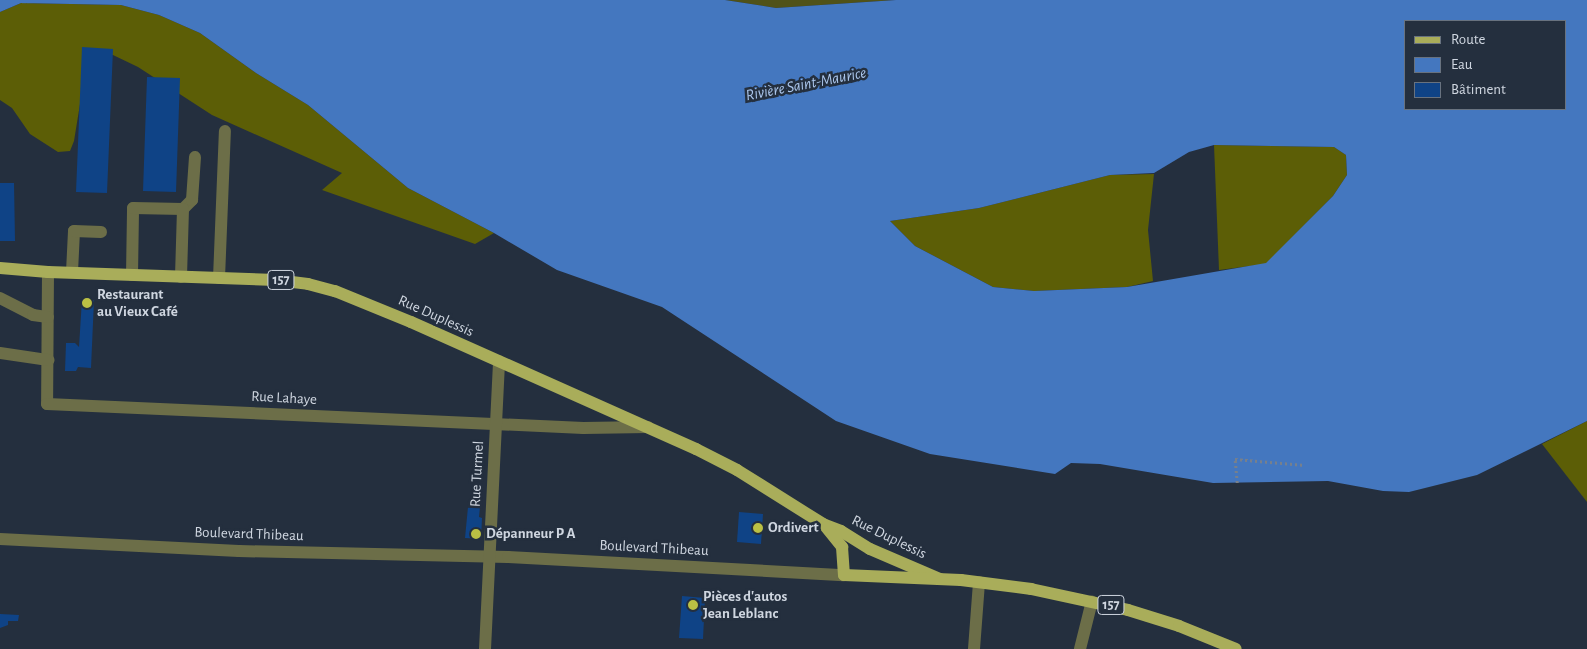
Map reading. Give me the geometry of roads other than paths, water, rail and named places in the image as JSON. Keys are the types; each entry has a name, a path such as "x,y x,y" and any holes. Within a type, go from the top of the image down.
{"main road":[{"name":"Rue Duplessis","path":"0,268 48,272 287,281 335,291 650,428 737,470 823,524 841,531 877,553 940,579"},
{"name":"Rue Duplessis","path":"823,524 842,547 844,575"},
{"name":"Boulevard Thibeau","path":"844,575 940,579 1031,589 1092,601 1172,624 1236,649"}],"street":[{"path":"219,278 225,131"},
{"path":"181,277 183,209 192,200 196,157"},
{"path":"132,275 134,208 183,209"},
{"path":"72,272 74,231 101,232"},
{"name":"Rue Lahaye","path":"48,272 47,404 584,428 650,428"},
{"path":"0,298 33,315 48,317"},
{"path":"0,353 48,360"},
{"name":"Rue Turmel","path":"485,649 499,361"},
{"name":"Boulevard Thibeau","path":"0,539 239,550 489,557 844,575"},
{"path":"974,649 979,582"},
{"path":"1080,649 1092,601"}],"water":[{"name":"Rivière Saint-Maurice","path":"0,0 725,0 776,8 896,0 1587,0 1587,421 1477,475 1409,492 1383,491 1328,481 1213,483 1100,464 1071,463 1055,474 930,454 836,421 662,307 557,270 494,233 408,188 308,105 256,73 200,33 159,15 121,5 21,3 0,12","holes":["1214,145 1334,147 1346,155 1347,175 1333,196 1266,263 1127,287 1034,291 993,287 915,246 890,221 979,208 1110,175 1154,173 1189,152"]}],"place":[{"name":"Restaurant au Vieux Café","path":"87,303"},
{"name":"Ordivert","path":"758,528"},
{"name":"Dépanneur P A","path":"476,534"},
{"name":"Pièces d'autos Jean Leblanc","path":"693,605"}]}
